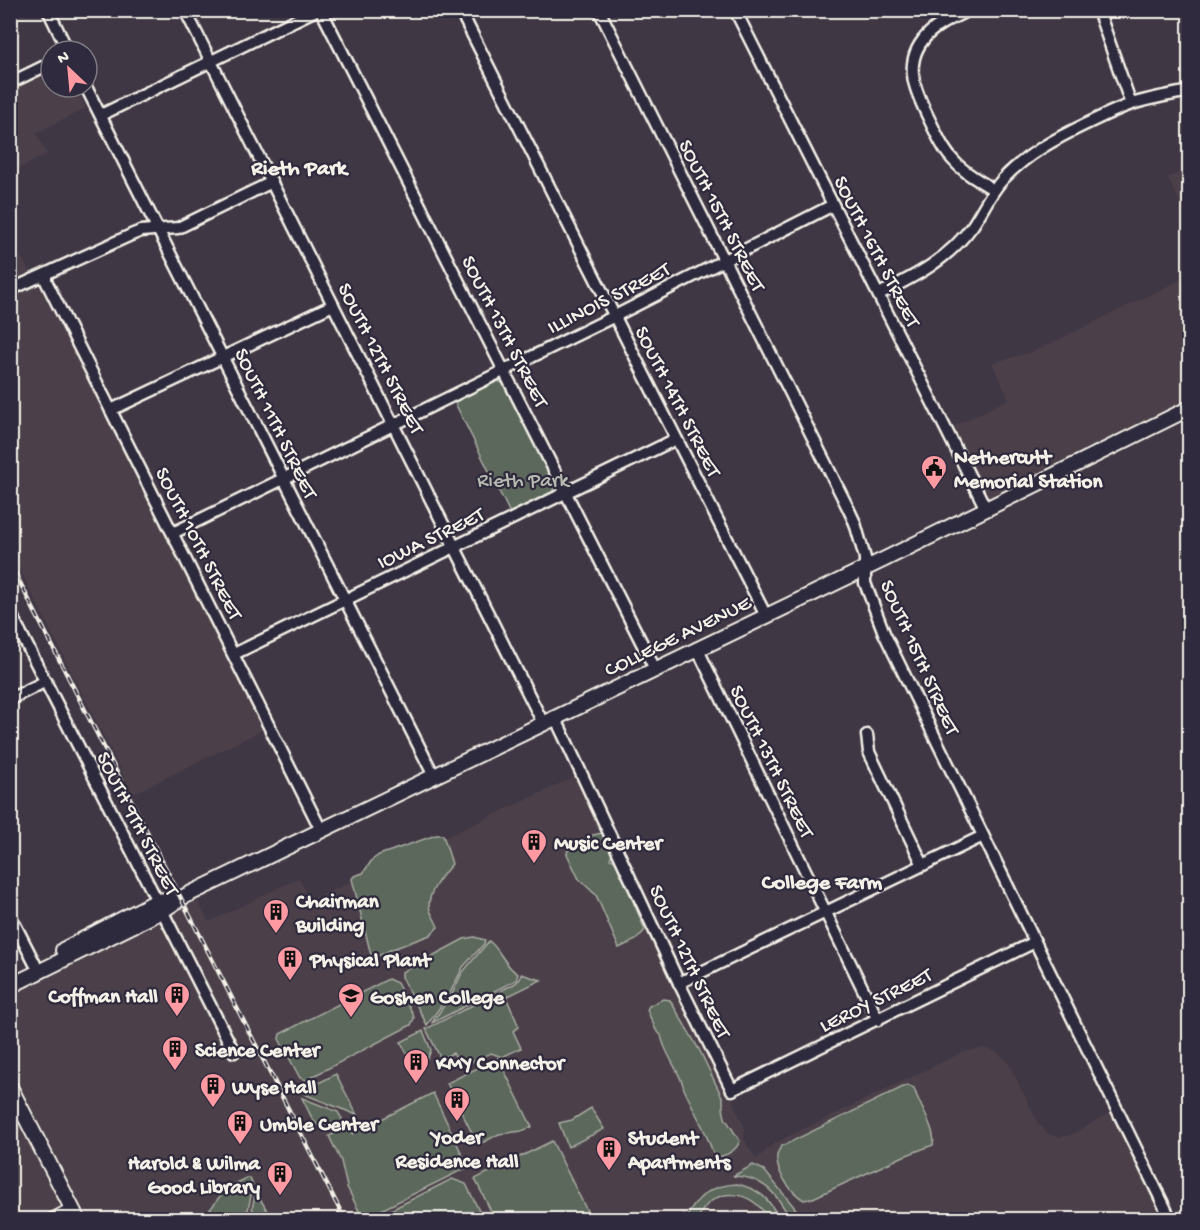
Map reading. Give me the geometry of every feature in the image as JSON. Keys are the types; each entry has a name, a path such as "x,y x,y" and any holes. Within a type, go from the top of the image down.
{"main road":[{"name":"COLLEGE AVENUE","path":"10,976 159,906 181,898 865,568 1190,408"},
{"name":"COLLEGE AVENUE","path":"10,986 159,906"},
{"path":"10,1087 75,1214"}],"street":[{"path":"48,10 62,39"},
{"name":"SOUTH 12TH STREET","path":"185,10 455,547 549,720 732,1090"},
{"path":"101,115 316,10"},
{"name":"SOUTH 13TH STREET","path":"321,10 655,669"},
{"name":"SOUTH 14TH STREET","path":"459,10 765,616"},
{"name":"SOUTH 15TH STREET","path":"599,10 848,508 861,541 865,583 884,633 1170,1220"},
{"name":"SOUTH 16TH STREET","path":"735,10 986,509"},
{"path":"969,10 936,28 922,40 914,57 912,80 949,156 967,172 994,190"},
{"path":"1098,10 1131,104"},
{"path":"10,83 39,69"},
{"path":"879,294 914,277 943,258 960,242 973,225 994,190 1027,157 1131,104 1190,91"},
{"name":"SOUTH 11TH STREET","path":"92,99 434,776"},
{"path":"10,290 141,231 178,228 272,182"},
{"name":"ILLINOIS STREET","path":"173,533 615,316 833,205"},
{"name":"SOUTH 10TH STREET","path":"46,274 46,281 321,830"},
{"path":"111,410 333,305"},
{"name":"IOWA STREET","path":"234,654 345,598 676,439"},
{"name":"SOUTH 9TH STREET","path":"10,612 234,1052"},
{"name":"SOUTH 13TH STREET","path":"697,648 878,1020"},
{"path":"10,699 46,681"},
{"path":"867,735 869,752 923,865"},
{"path":"679,983 983,836"},
{"path":"10,915 35,964"},
{"name":"LEROY STREET","path":"732,1090 1035,942"},
{"path":"51,1220 75,1214"}],"shaded area":[{"path":"39,76 39,99 81,99 86,108 36,133 47,154 11,172 11,89"},
{"path":"1189,168 1189,222 1168,178"},
{"path":"10,237 38,287 46,291 270,726 133,794 11,552"},
{"path":"1189,276 1189,402 993,500 986,497 951,428 1009,399 992,363 1035,351"},
{"name":"Goshen College","path":"579,775 668,973 729,1093 745,1129 744,1138 756,1159 775,1143 963,1052 984,1048 997,1052 1007,1061 1038,1123 1048,1134 1060,1137 1071,1135 1115,1110 1167,1219 88,1219 11,1069 11,990 151,922 192,899 197,900 209,922 299,878 310,901"},
{"path":"10,1106 59,1200 69,1219 11,1219"}],"green space":[{"name":"Rieth Park","path":"494,380 505,386 555,485 552,493 511,515 453,399"},
{"path":"602,833 612,853 610,859 616,861 618,865 645,930 636,940 619,948 596,895 579,879 567,854 568,849 593,835"},
{"path":"436,835 443,835 452,864 435,886 430,898 430,910 438,927 430,935 372,959 352,879 363,873 372,860 379,855"},
{"path":"474,937 485,940 484,944 463,967 449,995 427,1025 402,977 402,972 464,939"},
{"path":"489,941 509,967 518,974 516,980 432,1023 452,994 462,973"},
{"path":"521,974 541,980 506,997 519,1027 513,1031 521,1048 502,1057 491,1053 469,1063 458,1063 453,1053 441,1059 426,1029 514,984 520,979"},
{"path":"388,979 397,983 413,1014 411,1025 306,1080 300,1078 279,1039 280,1034"},
{"path":"663,999 670,1000 700,1051 723,1099 725,1118 740,1141 736,1148 727,1154 716,1157 714,1155 680,1076 647,1010 649,1006"},
{"path":"423,1031 431,1050 428,1058 418,1062 409,1058 401,1042"},
{"path":"498,1058 532,1127 522,1131 499,1134 478,1145 447,1083"},
{"path":"336,1074 357,1115 304,1094 305,1090"},
{"path":"907,1085 914,1088 930,1125 933,1145 813,1198 804,1200 792,1190 778,1168 778,1152 782,1146"},
{"path":"433,1093 468,1167 363,1219 347,1187 341,1161 329,1136 348,1127 352,1134"},
{"path":"302,1098 338,1112 342,1125 326,1133 313,1120"},
{"path":"591,1108 604,1129 568,1147 559,1123 572,1120"},
{"path":"552,1141 590,1217 585,1220 495,1219 475,1179"},
{"path":"753,1165 764,1170 804,1219 790,1219 774,1194 761,1183 733,1176"},
{"path":"250,1178 253,1186 248,1210 230,1219 222,1219 209,1213 226,1188"},
{"path":"452,1179 466,1184 483,1219 373,1219"},
{"path":"737,1184 763,1196 779,1219 768,1219 753,1201 743,1196 732,1195 712,1200 698,1219 675,1219 684,1214 687,1218 700,1197 713,1189"},
{"path":"256,1192 268,1212 258,1218 252,1208"}],"railway":[{"path":"10,563 345,1220"}],"place":[{"name":"Nethercutt Memorial Station","path":"934,491"},
{"name":"Music Center","path":"534,865"},
{"name":"Chairman Building","path":"276,935"},
{"name":"Physical Plant","path":"290,982"},
{"name":"Coffman Hall","path":"177,1018"},
{"name":"Goshen College","path":"351,1019"},
{"name":"Science Center","path":"175,1072"},
{"name":"KMY Connector","path":"416,1085"},
{"name":"Wyse Hall","path":"213,1109"},
{"name":"Yoder Residence Hall","path":"457,1123"},
{"name":"Umble Center","path":"240,1146"},
{"name":"Student Apartments","path":"609,1172"},
{"name":"Harold & Wilma Good Library","path":"280,1197"}],"district":[{"name":"Rieth Park","path":"299,166"},
{"name":"College Farm","path":"822,880"}]}
